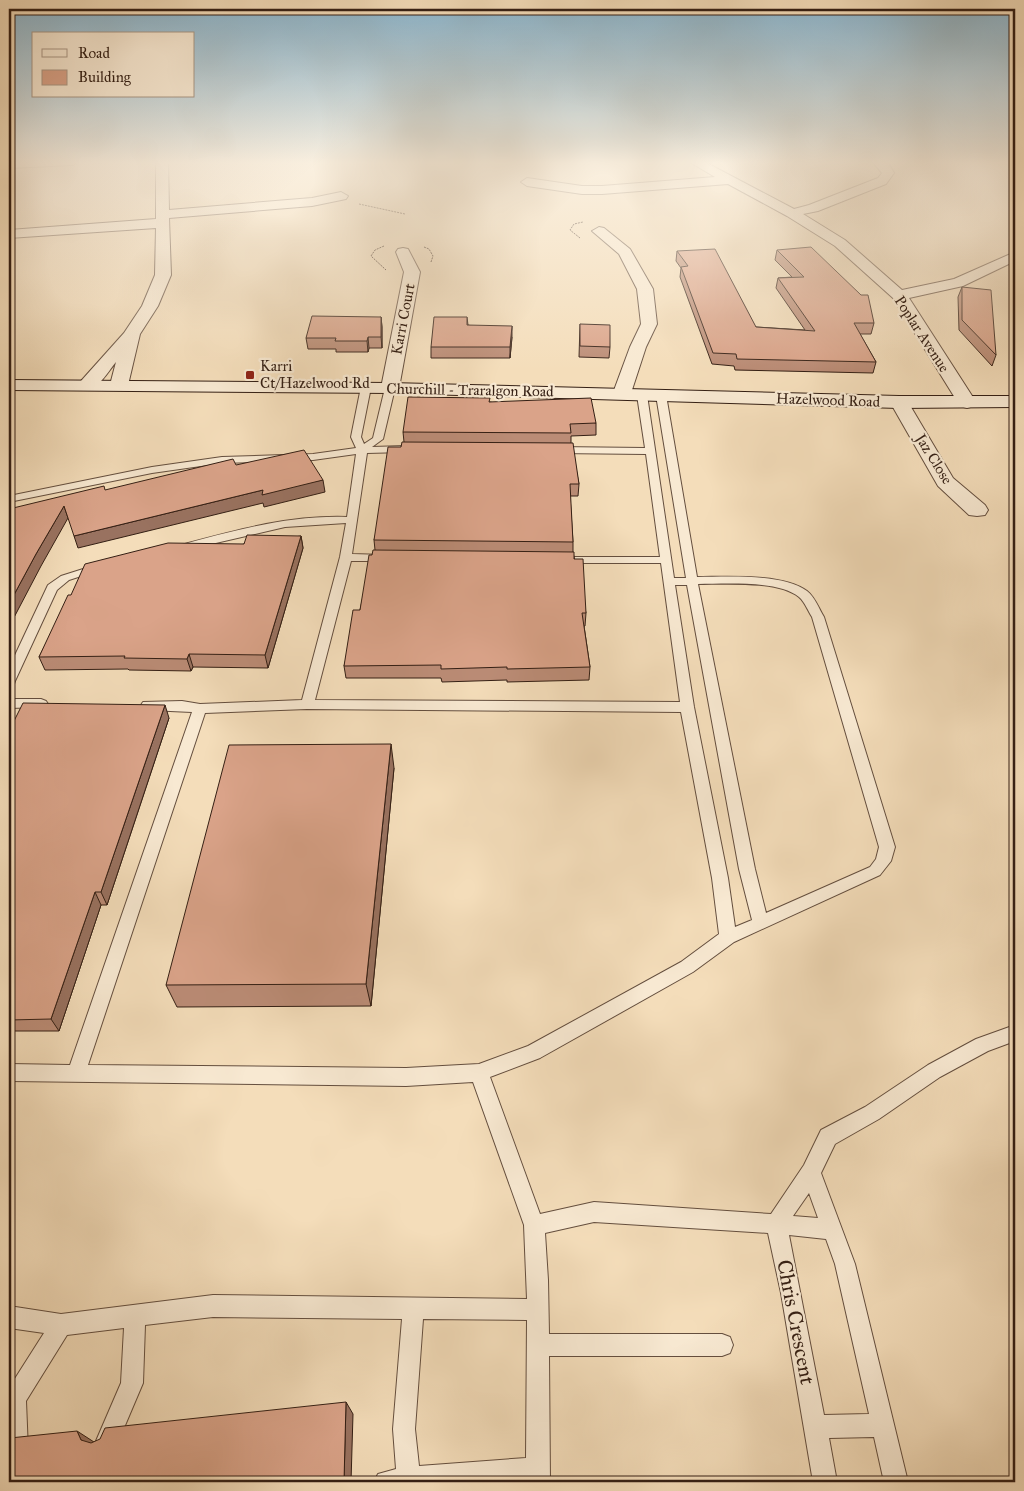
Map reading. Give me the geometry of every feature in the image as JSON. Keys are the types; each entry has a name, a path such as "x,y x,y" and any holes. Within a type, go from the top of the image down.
{"street":[{"path":"9,234 44,231"},
{"path":"87,385 132,334 150,306 163,275 162,231"},
{"path":"601,231 625,252 645,289 649,324 638,347 622,393"},
{"name":"Poplar Avenue","path":"820,231 840,243 903,301 967,402"},
{"name":"Karri Court","path":"390,388 412,272 403,252"},
{"path":"903,301 925,305 950,291 958,283 1015,256"},
{"path":"9,385 119,385 132,334"},
{"name":"Churchill - Traralgon Road","path":"119,385 366,387 642,395"},
{"name":"Hazelwood Road","path":"642,395 899,402 1015,402"},
{"name":"Jaz Close","path":"899,402 945,482 977,510"}],"lane":[{"path":"306,704 346,558 350,520 362,450 356,437 366,387"},
{"path":"362,450 378,439 390,388"},
{"path":"642,395 648,451 666,556 686,707 720,878 728,937"},
{"path":"661,395 695,599 747,869 761,923"},
{"path":"9,499 152,470 222,460 313,457 362,450 413,448"},
{"path":"548,450 648,451"},
{"path":"169,551 292,521 322,518 350,520"},
{"path":"554,560 666,556 688,552"},
{"path":"346,558 395,558"},
{"path":"9,680 52,588 65,578 112,564"},
{"path":"9,1073 406,1077 479,1073 542,1047 687,967 728,937 874,871 883,861 887,847 818,616 804,594 790,587 766,582 669,581"},
{"path":"672,599 695,599"},
{"path":"9,704 57,704"},
{"path":"134,705 200,708 306,704 686,707"},
{"path":"76,1074 200,708"},
{"path":"776,1224 811,1172 828,1137 872,1113 934,1071 982,1045 1015,1033"},
{"path":"386,1482 409,1479 538,1476 538,1345 534,1225 479,1073"},
{"path":"811,1172 845,1264 896,1482"},
{"path":"534,1225 594,1212 776,1224 833,1230"},
{"name":"Chris Crescent","path":"776,1224 791,1293 825,1482"},
{"path":"9,1317 61,1325 213,1306 537,1310"},
{"path":"409,1479 404,1429 412,1308"},
{"path":"107,1441 132,1384 135,1317"},
{"path":"16,1450 15,1400 61,1325"},
{"path":"538,1345 722,1345"},
{"path":"815,1427 884,1425"}],"building":[{"path":"811,247 861,295 868,295 874,323 854,323 876,362 737,359 736,354 713,353 681,267 688,266 677,251 715,249 756,327 815,331 778,278 804,277 777,250"},
{"path":"962,287 991,290 996,355 962,320"},
{"path":"312,316 381,317 381,337 368,337 367,341 335,341 336,338 306,338"},
{"path":"434,317 467,317 467,325 512,326 510,347 431,347"},
{"path":"580,324 610,325 610,347 580,346"},
{"path":"408,397 490,398 489,402 591,398 596,423 570,424 571,433 403,432"},
{"path":"402,442 573,443 579,484 570,484 573,542 374,540 388,447 401,447"},
{"path":"304,450 323,480 262,495 263,490 74,536 64,506 9,604 9,509 104,486 105,490 233,459 236,465"},
{"path":"247,535 301,536 265,655 189,654 187,659 124,658 125,656 39,657 85,564 168,543 244,544"},
{"path":"373,550 574,552 574,559 583,559 586,613 582,613 590,667 441,669 441,665 344,666 353,610 360,610 369,555 372,555"},
{"path":"23,703 165,705 101,892 95,892 51,1019 9,1020 9,731"},
{"path":"391,744 366,984 166,985 229,745"},
{"path":"346,1402 344,1482 9,1482 10,1438 77,1431 81,1440 91,1443 100,1439 105,1428"}],"place":[{"name":"Karri Ct/Hazelwood Rd","path":"250,375"}]}
